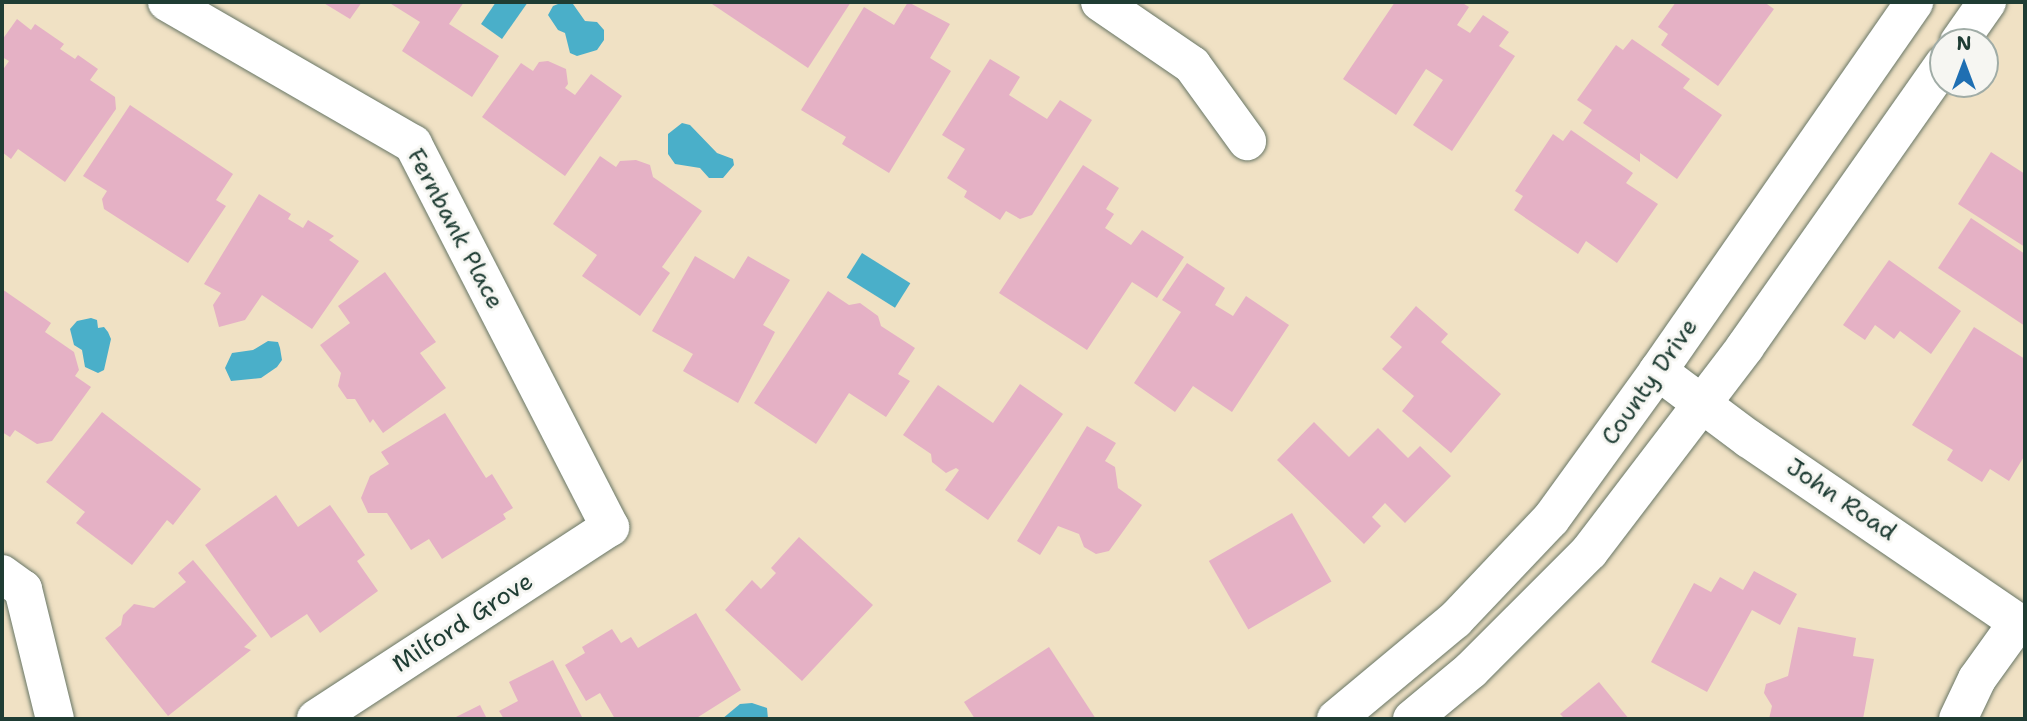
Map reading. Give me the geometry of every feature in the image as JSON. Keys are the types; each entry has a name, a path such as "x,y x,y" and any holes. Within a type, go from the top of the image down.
{"street":[{"name":"Fernbank Place","path":"167,2 413,144 610,527"},
{"path":"1100,2 1192,65 1247,141"},
{"name":"County Drive","path":"1336,719 1455,620 1551,519 1658,371 1914,2"},
{"path":"1969,28 1987,2"},
{"path":"1412,719 1471,670 1589,552 1703,404 1929,85"},
{"name":"John Road","path":"1658,371 1749,439 2022,624"},
{"name":"Milford Grove","path":"316,719 610,527"},
{"path":"2,574 23,589 55,719"},
{"path":"1958,719 1977,679 2022,624"}],"water":[{"path":"496,2 528,2 502,39 481,24"},
{"path":"563,2 573,4 585,21 597,22 604,30 604,40 597,50 577,56 570,53 565,33 558,30 548,15 553,6"},
{"path":"682,123 690,125 717,153 733,159 734,165 723,178 709,178 700,168 675,164 668,154 668,134"},
{"path":"862,253 910,283 895,308 847,278"},
{"path":"91,318 97,320 98,328 104,327 111,339 104,370 98,373 85,367 82,350 74,345 70,329 77,321"},
{"path":"268,341 278,342 282,360 277,367 261,378 231,381 225,368 232,353 253,350"},
{"path":"752,703 767,708 768,719 722,719 740,704"}],"building":[{"path":"322,2 362,2 350,19"},
{"path":"388,2 464,2 449,24 499,56 472,97 402,51 420,22"},
{"path":"709,2 851,2 808,68"},
{"path":"908,2 950,24 930,58 951,71 889,173 842,144 846,137 801,110 864,7 894,25"},
{"path":"1395,2 1461,2 1469,7 1457,25 1470,33 1483,15 1509,32 1499,46 1515,56 1452,151 1413,125 1443,80 1426,69 1396,115 1343,79"},
{"path":"1676,2 1764,2 1774,9 1718,86 1661,45 1668,34 1658,27"},
{"path":"17,19 31,30 35,24 64,44 60,49 75,59 78,55 98,69 90,80 115,97 116,109 65,182 18,149 11,159 2,152 2,71 9,61 2,57 2,40"},
{"path":"1632,39 1690,79 1683,88 1722,115 1677,179 1640,153 1640,162 1583,123 1592,110 1577,100 1616,45 1623,50"},
{"path":"990,59 1020,77 1009,95 1047,119 1060,100 1092,120 1032,215 1020,219 1006,211 1000,220 964,197 967,191 947,178 965,149 942,135"},
{"path":"548,61 566,69 568,84 565,88 575,95 591,74 622,96 565,176 482,117 521,63 533,71 539,62"},
{"path":"130,105 233,174 216,200 226,206 188,263 104,209 102,199 107,191 83,176"},
{"path":"1571,130 1633,173 1626,183 1658,204 1617,263 1586,241 1578,254 1514,210 1523,196 1515,191 1553,134 1563,141"},
{"path":"1991,152 2025,174 2025,247 1958,204"},
{"path":"600,156 616,167 620,161 636,160 650,165 653,177 702,211 662,267 670,273 640,316 582,276 597,255 553,224"},
{"path":"1083,165 1119,188 1106,209 1114,214 1105,228 1131,245 1142,230 1184,257 1157,298 1132,282 1087,350 999,293"},
{"path":"259,194 291,214 288,219 303,228 308,220 334,236 329,240 359,261 312,329 262,295 245,320 219,327 213,305 221,293 204,284"},
{"path":"1971,218 2025,254 2025,326 1938,268"},
{"path":"695,256 734,279 748,256 790,280 763,325 775,332 738,403 683,371 693,354 652,331"},
{"path":"1889,260 1961,311 1931,354 1900,331 1894,339 1875,325 1865,340 1843,325"},
{"path":"1187,263 1225,288 1215,305 1233,316 1246,296 1289,325 1232,412 1193,386 1175,412 1134,383 1181,312 1162,300"},
{"path":"385,272 436,342 420,353 446,388 383,433 373,419 370,423 355,399 347,399 338,386 341,373 320,345 350,323 338,306"},
{"path":"2,289 51,323 45,332 74,352 79,370 75,376 91,387 52,441 37,444 15,430 10,437 2,432"},
{"path":"828,291 849,305 860,303 878,316 881,326 915,348 898,374 910,381 886,417 849,393 816,444 754,403"},
{"path":"1416,306 1448,334 1441,342 1501,394 1451,453 1402,411 1414,396 1382,369 1402,347 1390,337"},
{"path":"1974,327 2025,359 2025,455 2009,481 1990,469 1982,482 1947,460 1953,450 1912,425"},
{"path":"1020,384 1063,414 988,520 945,490 959,470 956,468 946,473 932,462 931,454 903,435 938,385 993,423"},
{"path":"102,412 201,489 173,525 167,520 132,565 76,523 85,512 46,482"},
{"path":"445,413 486,478 492,474 513,508 503,514 506,519 442,559 429,539 411,550 387,513 368,513 361,498 370,476 389,464 381,452"},
{"path":"1314,422 1349,457 1378,428 1408,458 1420,446 1451,476 1405,523 1385,503 1372,517 1381,526 1364,544 1277,460"},
{"path":"1087,426 1116,443 1105,461 1115,467 1118,488 1142,505 1109,551 1096,554 1084,547 1079,534 1058,526 1040,555 1017,541"},
{"path":"276,495 298,527 330,505 365,555 357,561 378,591 320,633 307,614 271,638 205,545"},
{"path":"1292,513 1332,581 1248,629 1209,561"},
{"path":"799,537 873,605 802,681 725,610 752,580 761,589 776,573 771,568"},
{"path":"193,560 257,636 244,647 251,650 168,716 105,638 121,625 123,615 134,604 154,608 186,582 178,573"},
{"path":"1754,571 1797,594 1780,625 1752,610 1707,692 1651,662 1694,583 1711,592 1720,577 1743,590"},
{"path":"696,613 741,690 695,719 615,719 600,693 586,701 565,665 585,653 582,647 612,629 621,643 631,637 638,648"},
{"path":"1798,627 1856,638 1853,656 1874,659 1863,719 1769,719 1772,706 1764,693 1766,684 1788,676"},
{"path":"1049,647 1096,719 975,719 964,702"},
{"path":"553,660 583,719 504,719 499,711 518,701 509,682"},
{"path":"1599,682 1629,719 1565,719 1560,714"},
{"path":"480,705 487,719 452,719"}]}
